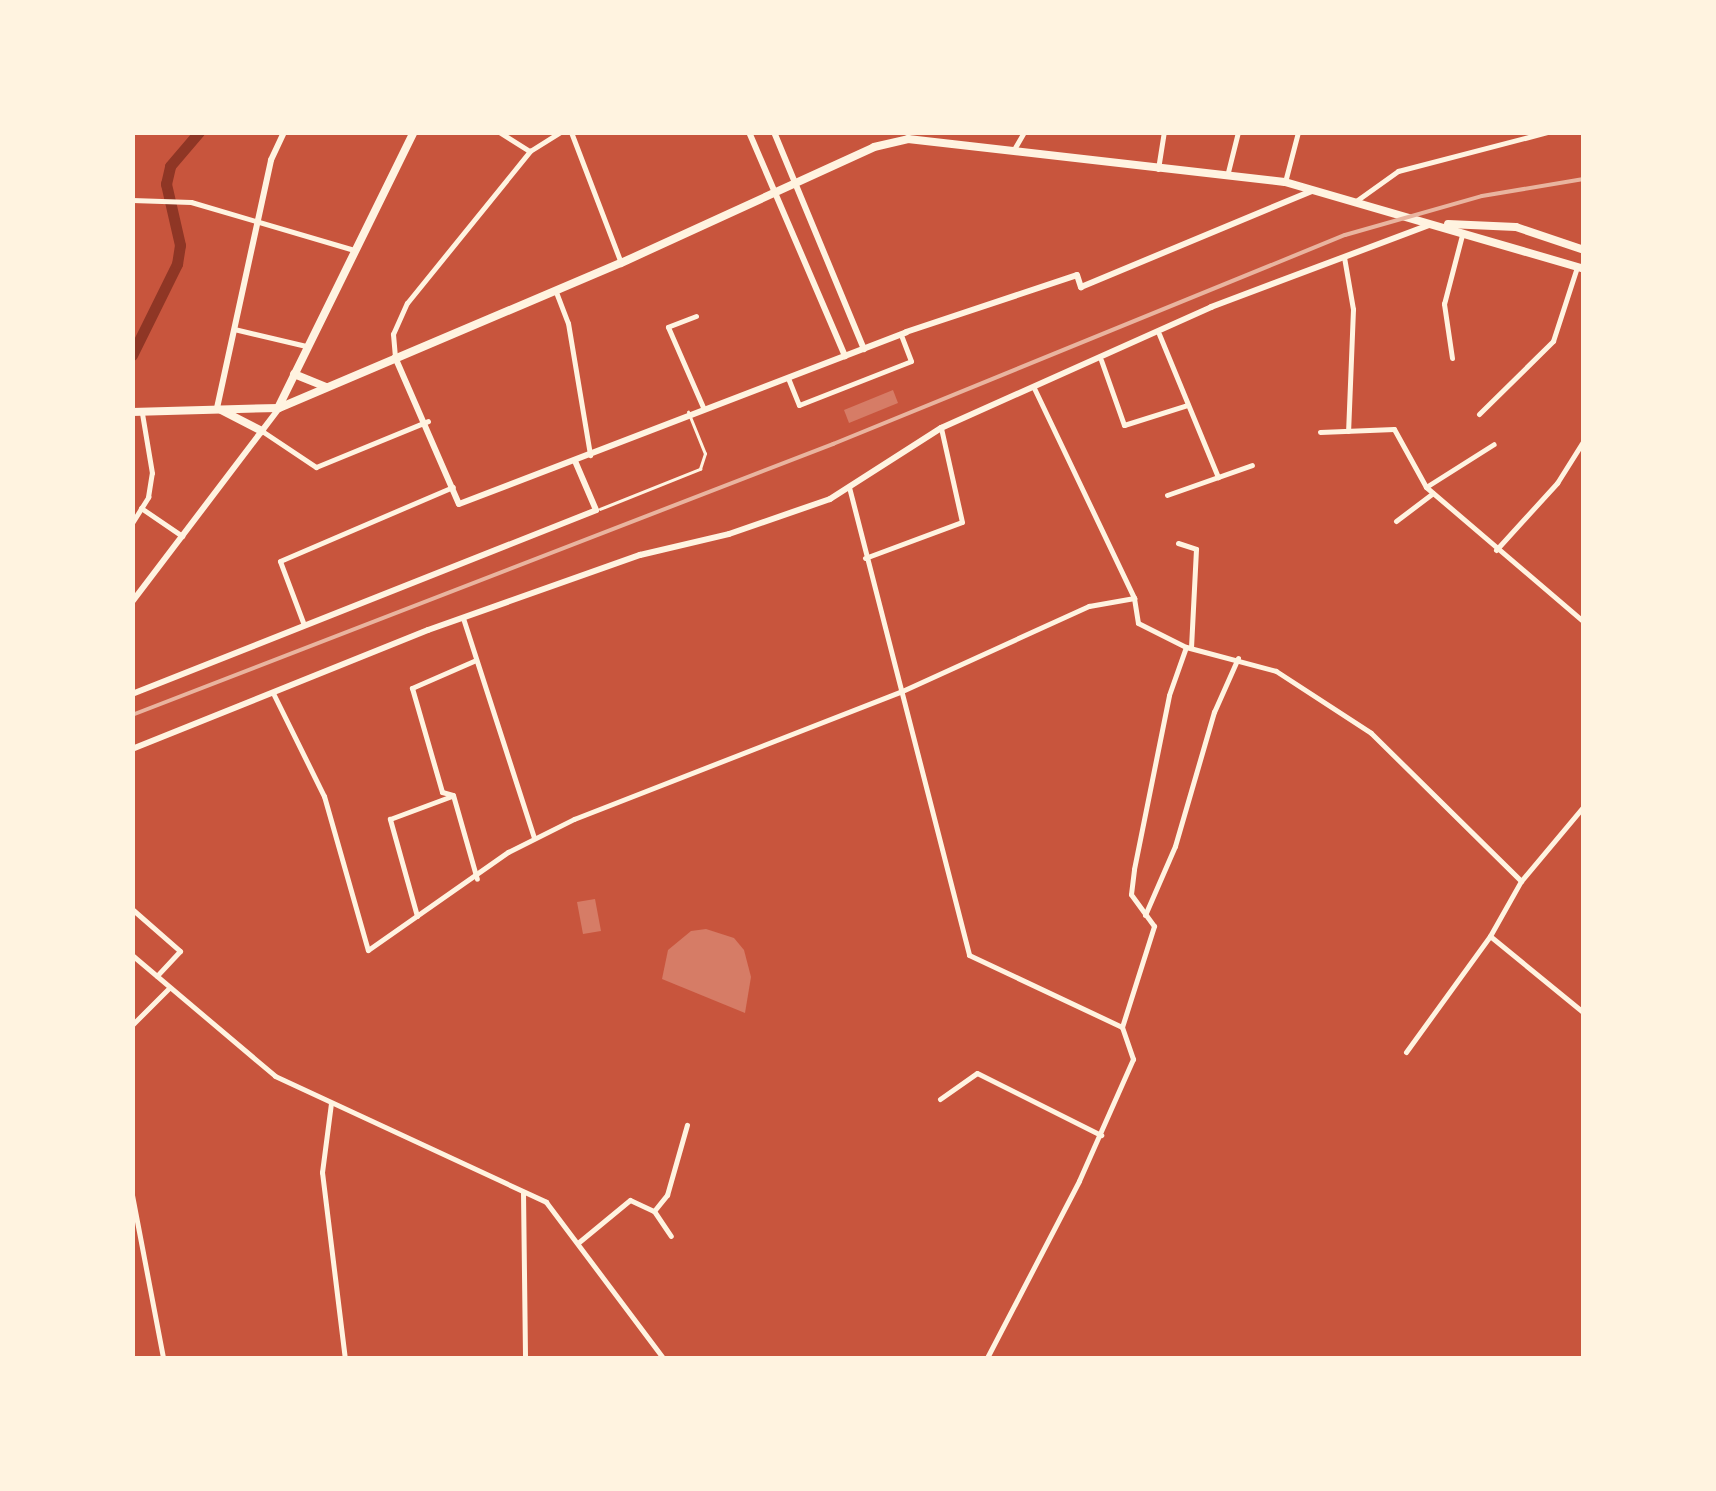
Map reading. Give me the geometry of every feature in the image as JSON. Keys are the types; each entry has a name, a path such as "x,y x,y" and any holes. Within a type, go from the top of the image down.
{"main road":[{"path":"279,408 414,132"},
{"path":"137,412 279,408 556,292 874,147 926,136 1158,170 1285,182 1580,268"},
{"path":"1434,223 1516,228 1584,250"},
{"path":"294,374 326,387"},
{"path":"217,408 262,431"}],"street":[{"path":"217,408 270,160 284,132"},
{"path":"499,132 530,150"},
{"path":"562,132 530,150 407,303 394,334 394,357 428,421 460,504 575,462 688,412 901,334 1077,275 1081,287 1316,189"},
{"path":"571,132 621,263"},
{"path":"749,132 844,356"},
{"path":"774,132 864,348"},
{"path":"1013,151 1024,132"},
{"path":"1158,170 1164,132"},
{"path":"1226,176 1238,132"},
{"path":"1285,182 1298,132"},
{"path":"1356,201 1398,171 1548,132"},
{"path":"132,200 191,202 354,250"},
{"path":"132,749 462,618 648,552 738,532 849,487 941,428 1344,257 1434,223"},
{"path":"1452,358 1444,304 1463,232"},
{"path":"1344,257 1353,309 1348,431"},
{"path":"1479,414 1553,341 1580,268"},
{"path":"556,292 568,323 590,455"},
{"path":"696,316 668,327 702,407"},
{"path":"234,329 306,346"},
{"path":"788,378 798,405 911,361 901,334"},
{"path":"1159,334 1218,477"},
{"path":"1101,360 1124,425 1188,405"},
{"path":"1034,388 1134,598 1138,622 1188,648 1276,671 1371,733 1521,880"},
{"path":"132,602 279,408"},
{"path":"132,524 142,508 152,473 137,412"},
{"path":"262,431 316,468 428,421"},
{"path":"865,558 962,522 941,428"},
{"path":"1320,432 1394,429 1430,490 1584,622"},
{"path":"1496,550 1557,483 1584,440"},
{"path":"1396,522 1430,490 1494,444"},
{"path":"132,694 596,510 575,462"},
{"path":"1167,496 1252,465"},
{"path":"305,628 280,561 453,487"},
{"path":"849,487 969,955 1122,1028"},
{"path":"142,508 182,536"},
{"path":"987,1358 1101,1135 1132,1059 1122,1028 1154,926 1132,894 1134,869 1169,695 1188,648 1196,549 1178,543"},
{"path":"273,693 324,796 368,950 534,838 900,692 1090,606 1134,598"},
{"path":"462,618 534,838"},
{"path":"1145,915 1176,846 1214,712 1238,658"},
{"path":"453,795 442,792 412,688 476,660"},
{"path":"453,795 477,879"},
{"path":"417,916 390,818 453,795"},
{"path":"1406,1052 1490,936 1521,880 1584,806"},
{"path":"132,909 180,952 157,977"},
{"path":"1490,936 1584,1014"},
{"path":"132,955 275,1076 546,1202 663,1358"},
{"path":"132,1025 169,988"},
{"path":"940,1099 977,1073 1101,1135"},
{"path":"332,1104 322,1172 345,1358"},
{"path":"654,1211 667,1194 687,1125"},
{"path":"523,1192 525,1358"},
{"path":"132,1194 163,1358"},
{"path":"579,1242 630,1200 654,1211 671,1236"}],"lane":[{"path":"596,510 700,469 705,454 688,412"}],"building":[{"path":"893,390 898,403 849,423 844,410"},
{"path":"595,899 601,931 583,934 577,902"},
{"path":"706,929 734,938 744,950 751,977 745,1013 662,979 668,950 691,931"}],"waterway":[{"path":"132,355 177,264 180,245 166,184 170,166 199,132"}],"railway":[{"path":"132,715 833,444 1345,235 1482,196 1584,179"}]}
